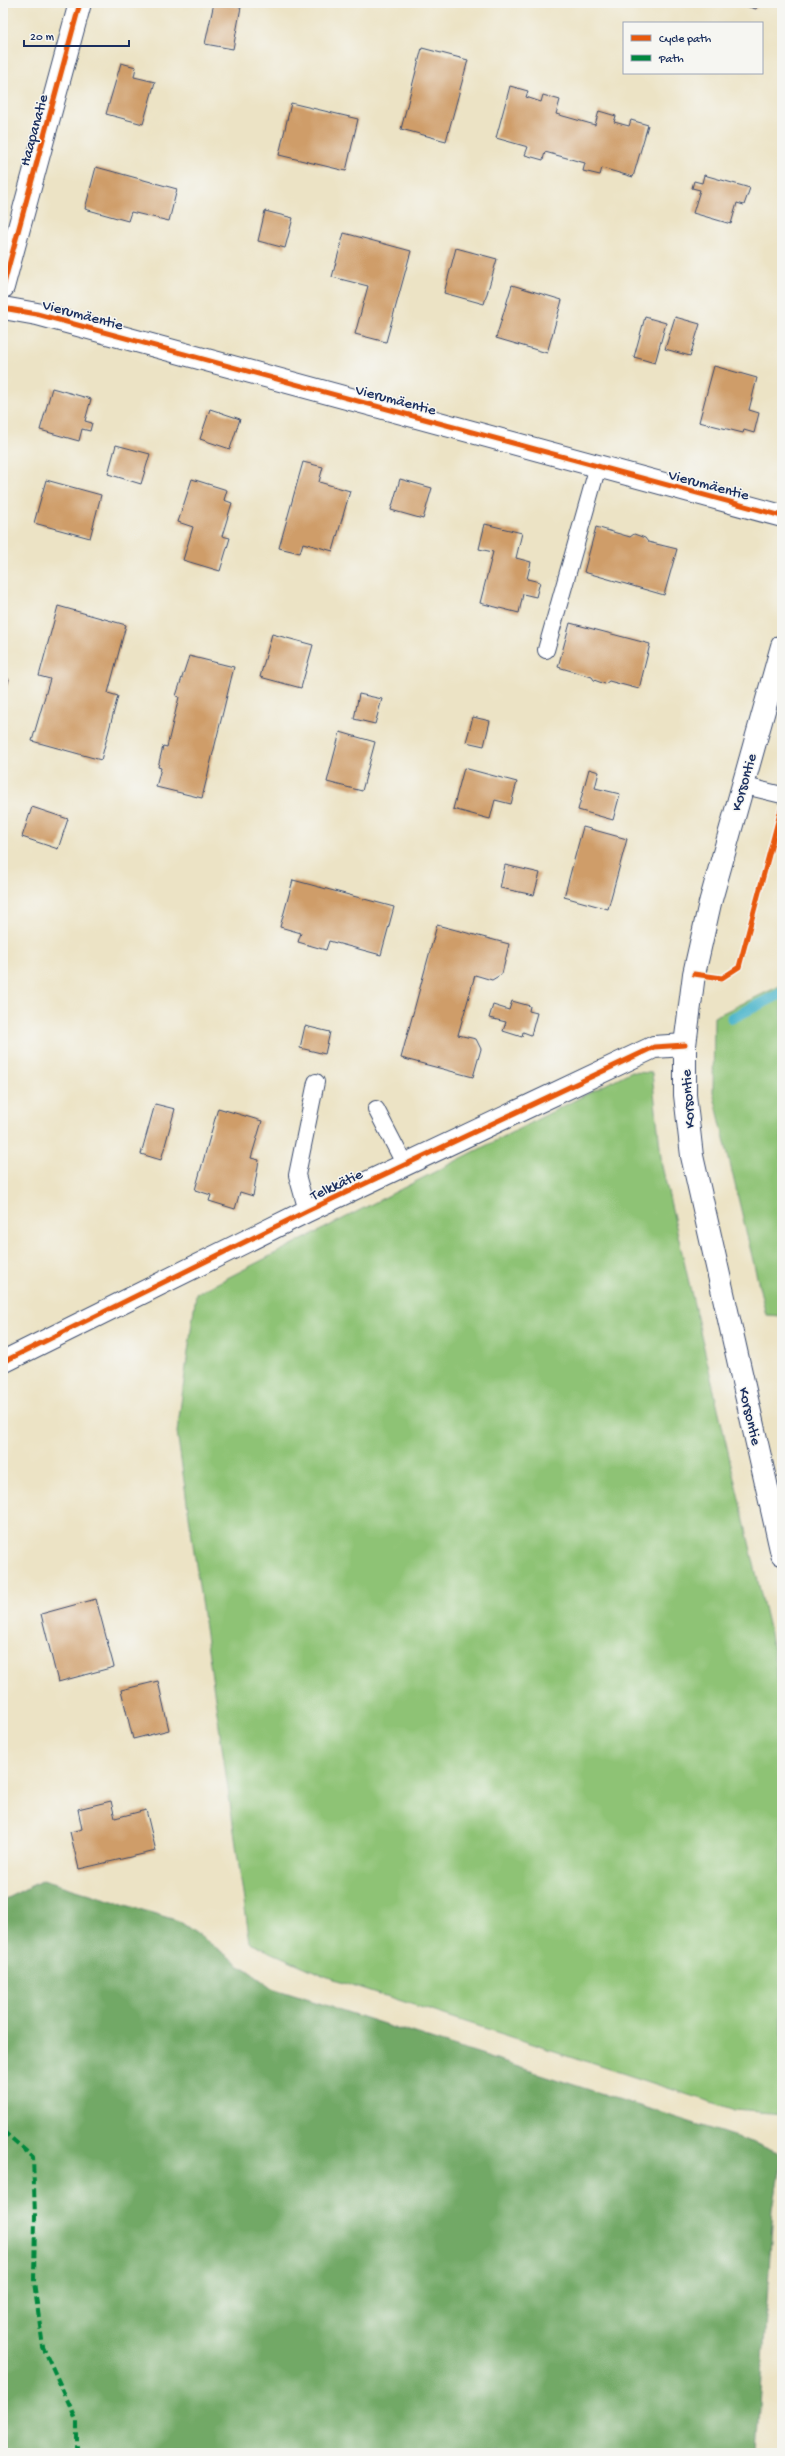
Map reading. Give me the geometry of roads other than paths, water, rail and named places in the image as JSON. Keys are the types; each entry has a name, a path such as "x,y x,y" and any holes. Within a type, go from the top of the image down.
{"street":[{"name":"Haapanatie","path":"3,287 80,3"},
{"name":"Vierumäentie","path":"3,308 37,314 782,516"},
{"name":"Korsontie","path":"782,646 741,786 710,903 696,967 685,1044 685,1095 692,1156 782,1554"},
{"name":"Telkkätie","path":"3,1362 307,1211 654,1047 685,1044"}],"lane":[{"path":"546,650 598,466"},
{"path":"741,786 782,795"},
{"path":"307,1211 297,1175 316,1082"},
{"path":"376,1108 405,1165"}],"waterway":[{"path":"732,1018 782,993"}]}
